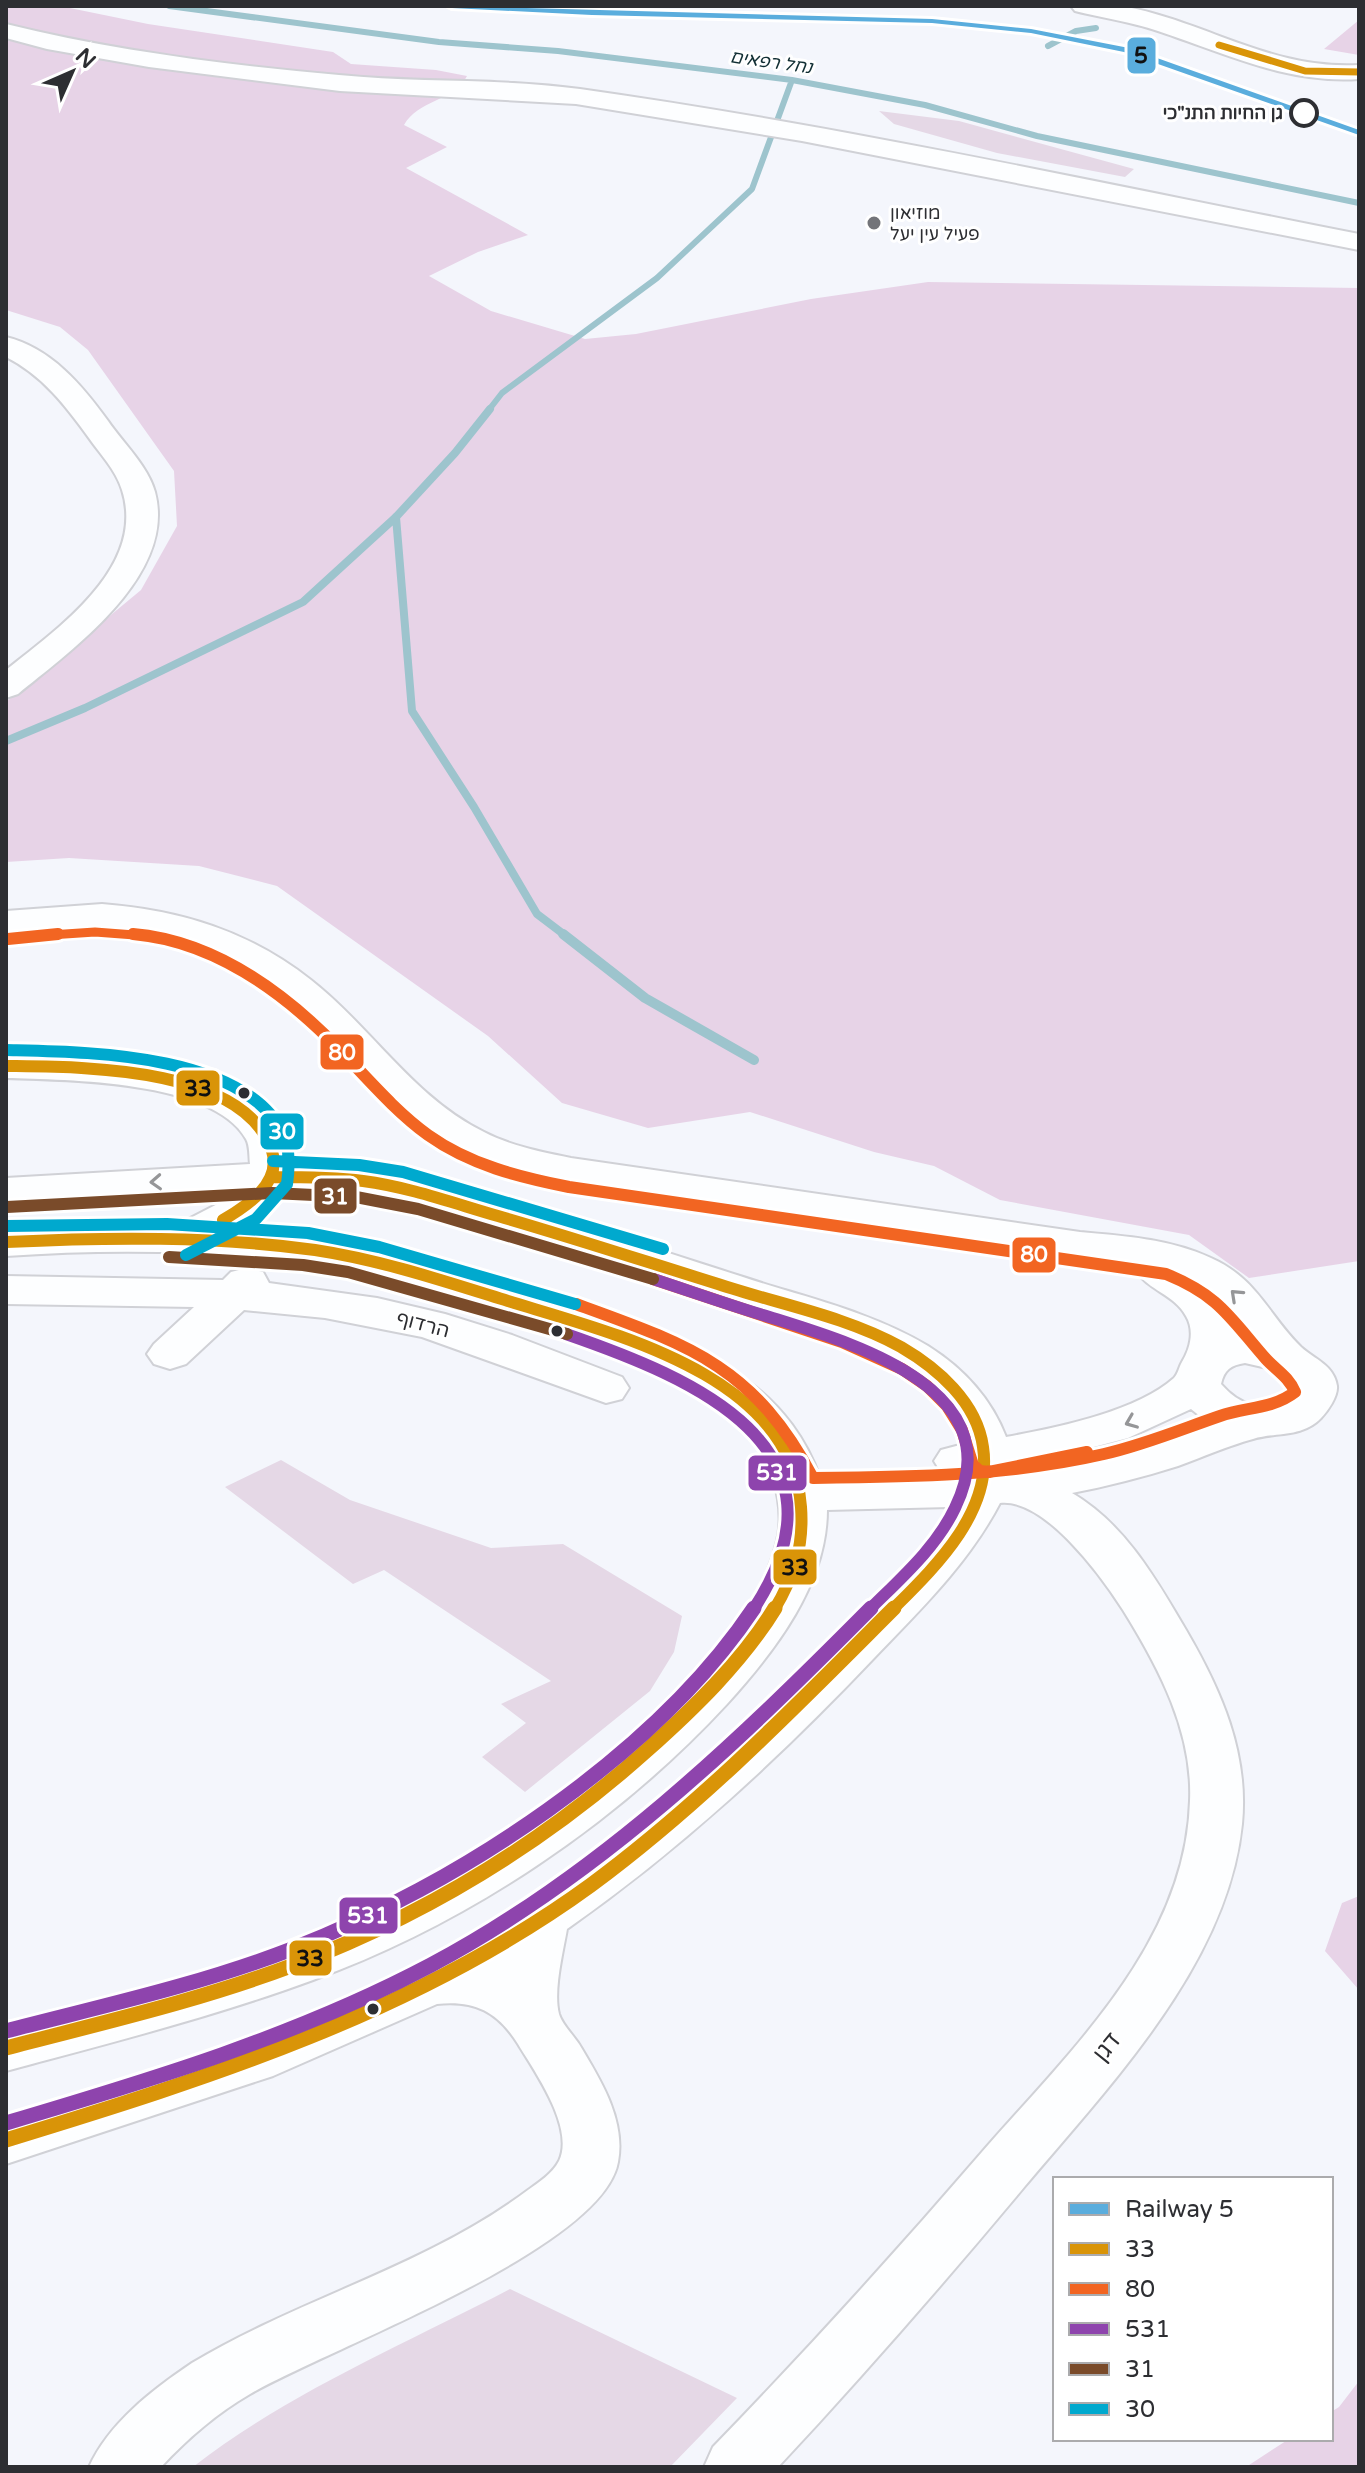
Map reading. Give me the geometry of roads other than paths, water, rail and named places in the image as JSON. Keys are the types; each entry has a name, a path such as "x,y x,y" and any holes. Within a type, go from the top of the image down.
{"street":[{"path":"1083,6 1134,16 1181,30 1289,69 1329,74 1359,72"},
{"path":"6,31 47,42 164,62 340,83 576,96 775,128 1359,242"},
{"path":"6,346 41,365 75,397 131,477 142,507 136,548 108,595 88,618 6,687"},
{"path":"6,912 85,905 125,906 219,923 264,944 285,959 308,983 335,1021"},
{"path":"6,923 83,915 145,918 217,937 278,973 335,1021 428,1117 489,1150 529,1162 571,1171 1080,1246 1164,1254 1213,1276 1246,1304 1284,1356 1307,1373 1311,1380 1311,1398 1296,1414 1283,1419 1256,1421 1135,1463 1060,1480 994,1477 803,1494"},
{"path":"6,1066 104,1070 160,1079 195,1098 224,1121 235,1142 241,1203 232,1294"},
{"path":"241,1203 252,1226 289,1206 358,1181"},
{"path":"6,1191 241,1203 358,1181 422,1193 556,1232 879,1339 917,1360 955,1392 975,1421 994,1477"},
{"path":"6,1242 179,1241 241,1203"},
{"path":"6,2048 254,1979 338,1947 481,1871 574,1811 643,1757 713,1686 772,1612 801,1548 805,1524 803,1494 793,1465 776,1436 752,1408 696,1367 656,1349 551,1312 375,1262 305,1249 241,1203"},
{"path":"1080,1246 1159,1271 1191,1294 1213,1321 1216,1335 1204,1371 1208,1401 1217,1409 1256,1421"},
{"path":"170,1354 232,1294 273,1264 305,1249"},
{"name":"הרדוף","path":"6,1290 168,1290 352,1308 430,1325 606,1388"},
{"path":"6,2140 216,2074 285,2047 428,1983 492,1949 597,1880 721,1779 818,1686 920,1580 974,1509 994,1477 1146,1416 1231,1349 1245,1348 1284,1356"},
{"path":"1105,1544 1113,1500 1135,1463"},
{"name":"דגן","path":"736,2467 892,2301 1114,2040 1151,1986 1177,1938 1199,1887 1215,1827 1217,1786 1213,1746 1199,1701 1180,1662 1105,1544 1056,1503 994,1477"},
{"path":"531,2015 532,1972 542,1917"},
{"path":"121,2467 150,2432 229,2373 492,2245 543,2216 571,2193 588,2168 590,2131 577,2094 531,2015 491,1985 470,1980 428,1983"}],"waterway":[{"name":"נחל רפאים","path":"169,6 439,42 558,51 792,80"},
{"path":"1048,46 1076,31 1096,28"},
{"path":"488,411 502,393 657,278 752,189 792,80"},
{"name":"נחל רפאים","path":"792,80 925,105 1037,136 1359,203"},
{"path":"396,517 455,453 490,409"},
{"path":"6,741 85,708 303,602 396,517"},
{"path":"396,517 412,711 474,807 537,914 566,936"},
{"path":"563,934 645,998 754,1060"}],"rail line":[{"name":"5","path":"452,6 592,13 932,21 1031,31 1126,50 1359,133"}],"place":[{"name":"גן החיות התנ\"כי","path":"1304,113"},
{"name":"מוזיאון פעיל עין יעל","path":"874,223"}]}
